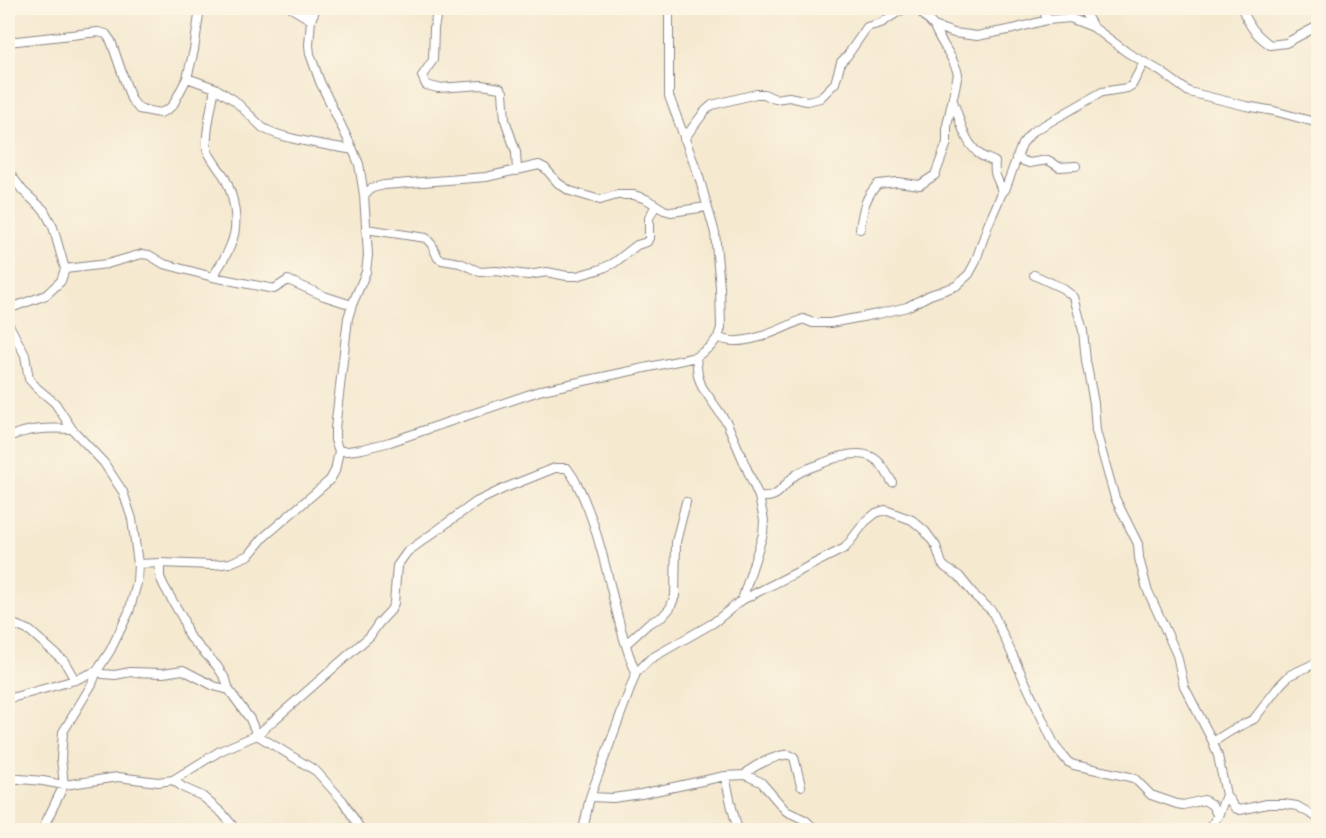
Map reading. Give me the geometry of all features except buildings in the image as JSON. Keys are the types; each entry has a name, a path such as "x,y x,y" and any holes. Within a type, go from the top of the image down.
{"street":[{"path":"8,42 98,32 106,34 111,41 131,99 139,109 160,112 173,105 187,78 200,8"},
{"path":"291,8 311,20"},
{"path":"307,8 311,20"},
{"path":"138,564 213,565 230,563 249,555 264,537 330,480 335,471 339,451 335,440 335,429 348,318 366,272 368,255 364,195 359,164 320,82 310,54 311,20 316,8"},
{"path":"438,8 434,28 433,60 422,76 426,85 438,88 482,85 500,88 505,120 516,152 517,171"},
{"path":"339,451 348,452 390,442 542,390 696,357 711,346 718,337 721,328 720,287 715,233 699,177 669,96 669,8"},
{"path":"684,139 712,105 756,94 764,94 775,99 789,97 807,101 820,98 835,83 841,62 867,27 908,8"},
{"path":"860,229 865,202 870,192 878,184 920,185 935,175 947,143 947,125 958,75 934,26 917,8"},
{"path":"1043,8 1047,20"},
{"path":"1082,8 1093,27"},
{"path":"1242,8 1256,35 1270,45 1286,43 1318,26"},
{"path":"934,26 954,33 977,36 1047,20 1070,18 1093,27 1189,92 1318,123"},
{"path":"718,337 734,341 758,338 803,319 813,323 830,323 878,314 907,307 930,295 956,286 975,263 988,225 1005,190 1022,144 1032,132 1101,92 1131,85 1144,62"},
{"path":"187,78 215,88 234,100 269,132 353,150"},
{"path":"213,277 232,243 236,216 229,186 207,149 215,88"},
{"path":"952,101 967,140 982,156 995,162 994,173 1002,193"},
{"path":"1016,158 1029,163 1048,160 1059,167 1076,166"},
{"path":"364,195 372,188 384,185 486,177 539,165 570,191 600,200 617,195 634,195 671,212 707,207"},
{"path":"8,171 23,191 44,210 53,228 65,269 61,281 46,295 8,309"},
{"path":"366,229 426,238 438,258 460,263 480,272 496,271 528,275 547,272 577,276 608,266 637,245 647,242 649,218 656,205"},
{"path":"65,269 107,264 142,254 164,264 213,277 274,289 288,280 324,296 352,305"},
{"path":"1034,275 1062,288 1074,297 1083,331 1096,431 1115,498 1138,544 1147,589 1177,655 1184,686 1213,742 1227,795 1235,808 1240,810 1267,804 1284,804 1297,806 1318,818"},
{"path":"8,323 25,356 29,379 55,403 72,429 104,463 123,492 132,519 138,564 137,583 129,612 92,684 63,732 61,758 64,785 42,831"},
{"path":"696,357 702,387 727,423 759,497 764,520 763,534 742,600"},
{"path":"8,437 23,431 41,428 72,429"},
{"path":"759,497 772,497 794,476 840,456 854,454 874,458 881,464 892,482"},
{"path":"8,778 64,785 118,777 158,782 173,780 220,750 257,735 370,636 391,610 394,603 397,566 407,552 476,502 555,468 567,468 577,482 596,529 626,644 636,673"},
{"path":"626,644 650,623 662,617 670,608 675,596 676,542 686,502"},
{"path":"583,831 590,798 636,673 650,659 713,623 742,600 845,548 866,522 876,513 885,510 912,520 925,531 936,546 942,564 959,576 976,597 992,611 1055,746 1068,762 1130,777 1151,795 1177,804 1183,805 1204,800 1212,805 1218,816"},
{"path":"160,563 160,577 183,619 188,635 217,666 250,719 257,735 316,771 343,801 361,831"},
{"path":"8,622 30,631 64,661 75,680"},
{"path":"1213,742 1254,719 1290,675 1318,662"},
{"path":"8,699 75,680 97,671 115,675 130,672 163,673 183,670 214,686 230,690"},
{"path":"745,775 756,766 784,755 792,755 801,786"},
{"path":"590,798 642,794 725,776 745,775 761,782 786,811 805,820 816,831"},
{"path":"725,776 738,831"},
{"path":"173,780 202,796 223,814 234,831"},
{"path":"1208,831 1218,816 1227,795"}]}
